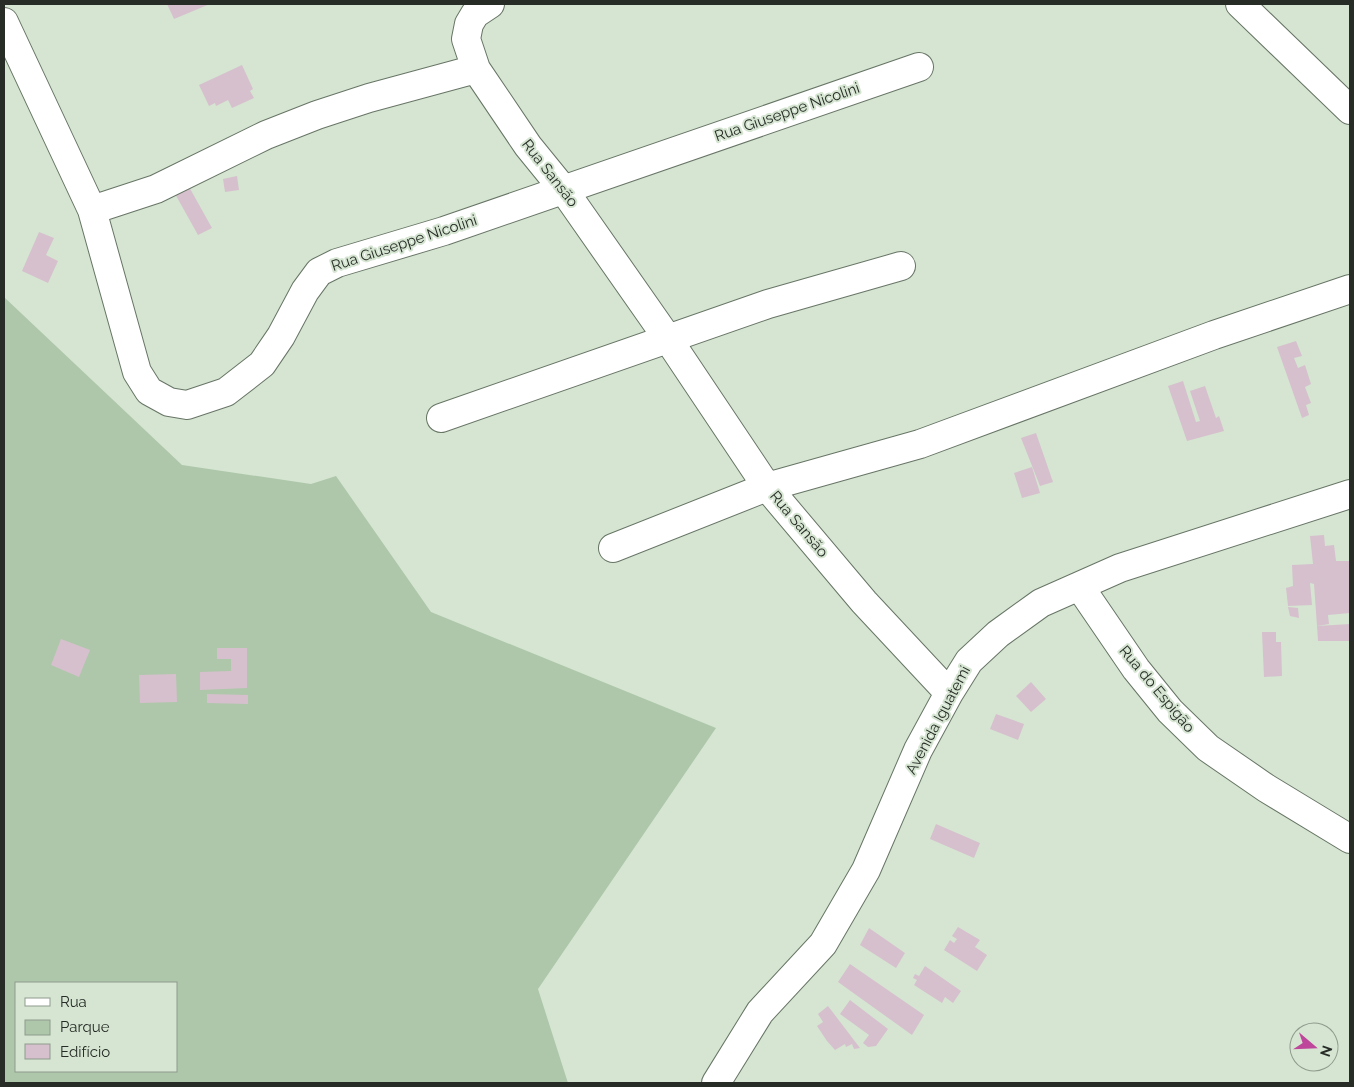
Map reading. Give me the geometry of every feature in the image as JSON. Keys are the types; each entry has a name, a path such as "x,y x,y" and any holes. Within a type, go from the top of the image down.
{"street":[{"name":"Rua Sansão","path":"490,4 475,14 469,24 466,39 476,70 538,160 563,189 668,339 767,487 864,602 949,693"},
{"path":"1240,4 1350,110"},
{"name":"Rua Giuseppe Nicolini","path":"4,22 92,210 137,372 149,391 169,402 187,405 226,392 262,364 281,336 305,291 319,272 337,263 444,231 919,67"},
{"path":"92,210 156,189 266,135 317,115 369,98 476,70"},
{"path":"441,418 768,304 901,266"},
{"path":"613,548 767,487 920,444 1214,335 1350,288"},
{"name":"Avenida Iguatemi","path":"716,1083 760,1012 827,936 866,870 918,750 949,693 969,661 998,634 1041,603 1120,568 1350,494"},
{"name":"Rua do Espigão","path":"1080,587 1136,669 1170,711 1208,748 1266,788 1350,839"}],"green space":[{"path":"4,297 182,465 311,484 336,476 431,612 716,728 538,989 568,1083 4,1083"}],"building":[{"path":"167,4 210,4 174,19"},
{"path":"242,65 253,89 250,91 254,98 232,108 228,100 216,106 215,103 209,106 199,85"},
{"path":"237,176 239,190 225,192 223,179"},
{"path":"188,185 212,228 198,235 174,192"},
{"path":"39,232 54,238 46,255 58,261 48,283 22,271"},
{"path":"1296,341 1302,356 1294,358 1298,368 1305,365 1311,384 1305,387 1311,403 1306,405 1309,415 1302,418 1277,347"},
{"path":"1183,381 1196,422 1200,421 1190,391 1205,386 1216,418 1219,416 1224,431 1187,441 1168,386"},
{"path":"1036,433 1053,482 1040,486 1021,438"},
{"path":"1032,467 1040,493 1022,498 1014,473"},
{"path":"1324,535 1325,546 1334,545 1336,561 1350,561 1350,613 1328,615 1329,624 1317,626 1314,584 1310,583 1312,605 1288,606 1286,588 1293,586 1292,565 1313,564 1310,536"},
{"path":"1288,607 1298,608 1299,618 1290,616"},
{"path":"1350,624 1350,641 1318,641 1317,626"},
{"path":"1262,632 1276,632 1276,642 1281,642 1282,676 1264,677"},
{"path":"61,639 90,650 79,677 51,665"},
{"path":"217,648 247,648 247,688 200,690 200,672 231,671 231,659 217,659"},
{"path":"176,674 177,702 140,703 139,675"},
{"path":"1031,682 1046,699 1031,712 1016,696"},
{"path":"207,694 248,695 248,704 207,703"},
{"path":"996,714 1024,724 1018,740 990,729"},
{"path":"936,824 980,843 974,858 930,839"},
{"path":"958,927 980,940 975,947 987,955 977,971 944,950 950,940 954,943 957,939 952,936"},
{"path":"869,928 905,953 896,968 860,945"},
{"path":"850,964 924,1015 912,1035 838,982"},
{"path":"925,966 961,991 953,1003 945,997 942,1003 914,985 917,980 913,978 915,974 919,976"},
{"path":"850,1000 888,1029 876,1046 868,1047 863,1043 869,1035 840,1014"},
{"path":"828,1006 860,1048 854,1049 852,1044 846,1047 845,1044 835,1050 827,1041 817,1026 823,1022 818,1014"}]}
